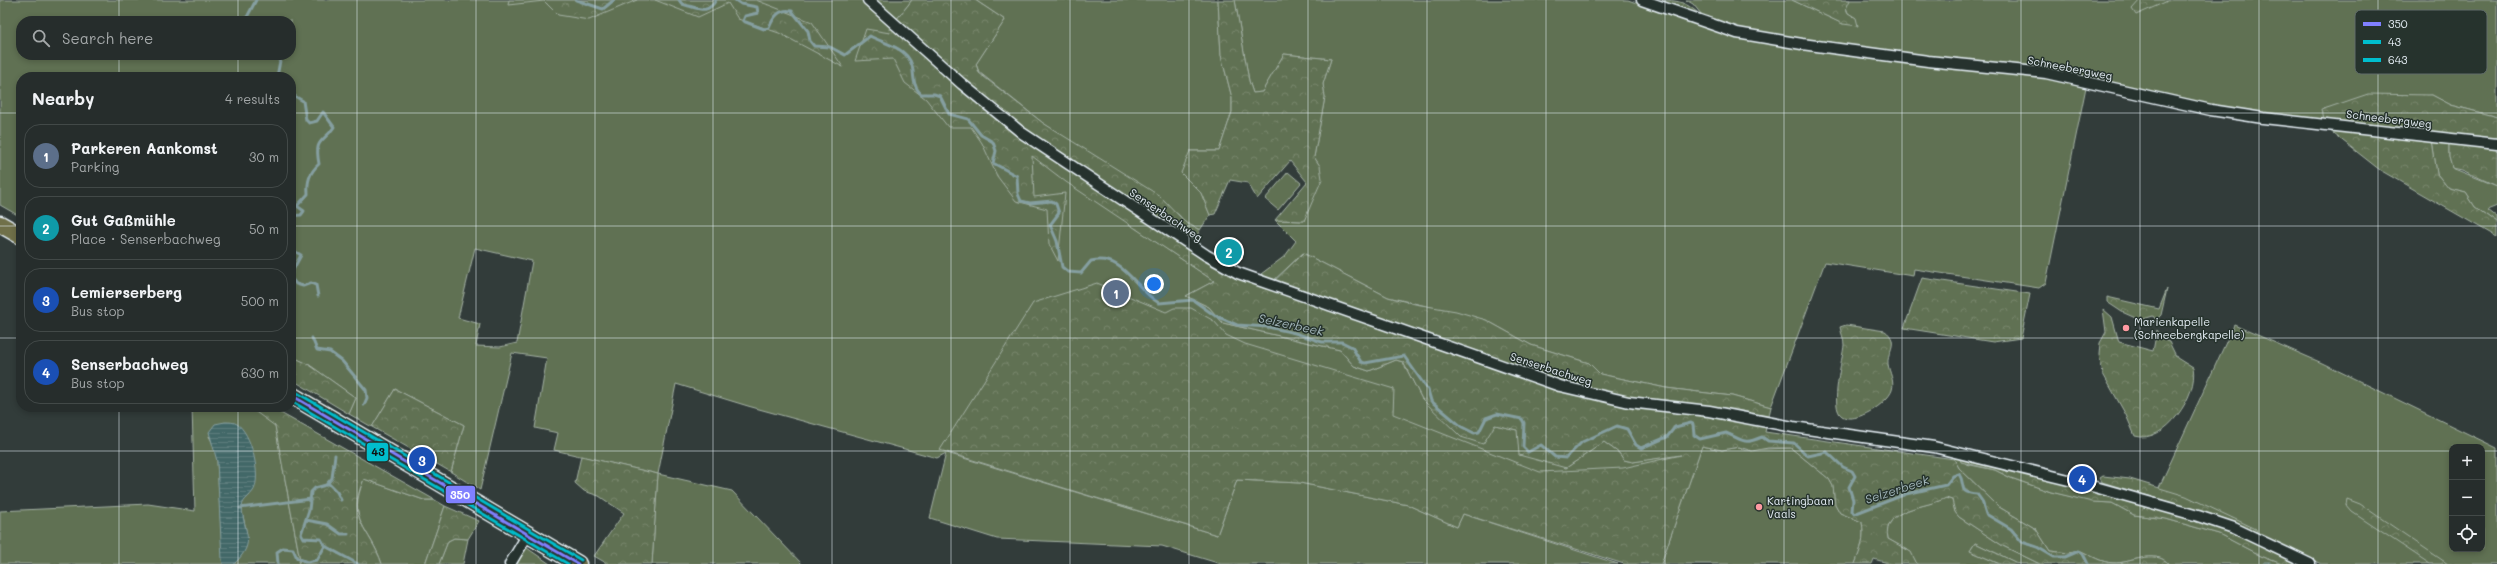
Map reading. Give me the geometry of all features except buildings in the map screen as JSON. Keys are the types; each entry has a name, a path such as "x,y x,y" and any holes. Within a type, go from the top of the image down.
{"main road":[{"path":"0,224 16,233"},
{"path":"296,398 578,564"}],"street":[{"name":"Senserbachweg","path":"868,0 962,84 1022,133 1206,255 1238,273 1560,386 1587,394 1629,402 1709,412 1793,427 1934,447 2074,482 2198,516 2234,528 2310,564"},
{"name":"Schneebergweg","path":"1642,0 1737,33 1802,44 1928,61 2046,73 2211,110 2263,118 2497,144"},
{"path":"510,564 528,534"}],"green space":[{"path":"0,0 912,0 889,29 1128,223 1214,281 1186,296 1209,307 1223,323 1340,350 1354,366 1369,371 1396,360 1403,362 1422,399 1495,425 1517,430 1566,468 1604,442 1619,453 1624,460 1633,462 1680,454 1683,459 1561,486 1291,374 1173,317 1022,327 947,453 1217,535 1237,480 1300,483 1408,505 1457,527 1463,514 1618,564 1221,564 1162,546 997,539 930,518 946,453 937,458 748,406 676,384 658,474 554,450 558,433 535,428 547,358 512,353 480,490 451,472 464,425 395,389 372,427 349,414 356,398 308,364 296,358 296,72 16,72 16,214 0,205","holes":["475,248 532,261 517,343 500,347 476,346 480,324 458,318"]},
{"path":"509,0 637,0 589,20 558,15 544,1 508,5"},
{"path":"655,0 756,0 812,22 843,67 779,33 738,19 728,3 698,17"},
{"path":"912,0 975,0 1005,20 976,64 979,73 1043,123 1160,196 1186,223 1200,230 1190,250 1235,277 1266,289 1303,253 1388,297 1415,304 1456,311 1486,320 1531,345 1589,363 1600,374 1666,388 1732,396 1771,407 1765,432 1954,459 1959,468 1999,507 2036,529 2050,551 2069,553 2081,551 2100,560 2113,563 2156,557 2163,559 2169,564 2040,564 2003,546 1959,517 1955,512 1952,500 1946,498 1908,510 1892,520 1888,528 1888,539 1911,552 1917,564 1891,564 1874,559 1872,564 1855,564 1862,543 1862,522 1840,513 1835,504 1833,486 1829,479 1791,448 1768,448 1752,451 1739,447 1722,450 1702,446 1661,564 1624,564 1463,514 1457,527 1408,505 1300,483 1237,480 1217,535 940,450 1033,303 1097,283 1166,312 1174,308 1191,308 1214,321 1226,335 1245,344 1394,389 1393,414 1540,472 1623,468 1681,455 1633,462 1624,460 1619,453 1604,442 1566,468 1519,455 1517,430 1495,425 1483,444 1461,437 1422,399 1403,362 1396,360 1369,371 1354,366 1340,350 1223,323 1209,307 1186,296 1214,281 1066,182 1032,156 1034,197 1065,193 1058,261 1049,244 1047,209 1016,201 997,176 982,143 971,127 948,127 926,99 905,83 893,59 855,61 866,29 890,33 889,29"},
{"path":"975,0 1218,0 1221,55 1232,98 1232,112 1219,151 1190,151 1201,193 1210,215 1200,230 1186,223 1179,215 1043,123 979,72 976,64 1005,20"},
{"path":"1218,0 1235,0 1249,81 1253,93 1262,92 1284,54 1331,59 1323,84 1325,97 1314,157 1320,166 1322,179 1304,221 1275,220 1307,182 1290,161 1257,199 1248,183 1230,180 1215,214 1210,215 1201,193 1181,173 1190,151 1219,151 1232,112 1232,98 1221,55"},
{"path":"1235,0 1628,0 1720,33 1755,41 1874,59 2048,77 2086,87 2046,283 2039,288 1914,269 1913,276 1825,262 1771,407 1732,396 1666,388 1600,374 1589,363 1531,345 1486,320 1388,297 1303,253 1272,282 1266,280 1261,274 1285,256 1296,241 1275,220 1304,221 1320,166 1314,157 1325,97 1323,84 1331,59 1284,54 1262,92 1253,93 1249,81"},
{"path":"1648,0 1668,0 1681,2 1692,8 1706,20"},
{"path":"1686,0 1792,0 1843,24 1856,18 1848,13 1846,7 1847,0 2497,0 2497,117 2451,105 2432,95 2321,109 2324,120 2283,118 1949,59 1741,31 1706,20 1693,4"},
{"path":"1792,0 1850,0 1846,9 1848,13 1856,18 1858,26 1843,24"},
{"path":"2140,0 2170,0 2136,15 2132,9"},
{"path":"2368,94 2432,95 2451,105 2497,117 2497,186 2462,170 2452,168 2449,157 2449,142 2432,140 2437,174 2449,189 2466,193 2475,207 2497,223 2497,237 2380,170 2324,126 2321,110"},
{"path":"2432,140 2449,142 2449,157 2452,168 2497,186 2497,206 2487,210 2497,218 2497,223 2475,207 2466,193 2449,189 2437,174"},
{"path":"1288,172 1301,183 1278,210 1265,199"},
{"path":"1922,278 2030,294 2021,338 1993,342 1904,328"},
{"path":"2167,289 2161,315 2156,320 2153,316 2140,320 2122,312 2107,302 2107,297 2159,309"},
{"path":"2103,309 2112,317 2119,342 2153,351 2157,330 2161,339 2169,342 2177,358 2193,368 2191,391 2185,403 2178,415 2158,433 2146,437 2135,436 2126,415 2103,374 2099,355 2100,343 2106,332"},
{"path":"1846,325 1885,331 1892,340 1888,361 1893,383 1892,390 1884,401 1878,406 1855,418 1842,416 1838,411 1837,403 1838,382 1844,345 1840,327"},
{"path":"2234,325 2322,363 2497,448 2497,564 2321,564 2225,517 2155,496"},
{"path":"296,358 308,364 356,398 349,414 296,382"},
{"path":"395,389 464,425 451,472 372,427"},
{"path":"192,412 256,412 275,425 300,560 298,564 234,564 242,555 245,545 246,528 242,507 243,502 250,495 209,436 216,450 223,564 0,564 0,511 148,504 195,511"},
{"path":"256,412 279,412 435,500 424,500 364,479 359,493 357,505 358,514 382,564 298,564 300,560 275,426"},
{"name":"Kartingbaan Vaals","path":"1702,446 1722,450 1739,447 1744,450 1791,448 1829,479 1833,486 1835,504 1840,513 1862,522 1862,543 1855,564 1661,564"},
{"path":"581,456 658,474 652,564 608,564 594,556 624,513 599,496 584,491 575,483"},
{"path":"1962,457 1966,464 1995,470 2011,478 2051,492 2095,502 2112,503 2134,515 2166,519 2219,534 2261,556 2282,564 2169,564 2163,559 2156,557 2113,563 2100,560 2081,551 2069,553 2050,551 2036,529 1999,507 1959,468 1954,459"},
{"path":"1967,457 2198,520 2249,538 2302,564 2282,564 2261,556 2219,534 2166,519 2134,515 2112,503 2092,502 2051,492 2011,478 1995,470 1961,462 1960,458"},
{"path":"658,474 732,491 802,564 652,564"},
{"path":"2103,476 2130,479 2186,496 2256,529 2257,533 2169,502 2102,482 2100,478"},
{"path":"364,479 424,500 435,500 445,506 425,564 382,564 359,515 359,493"},
{"path":"1945,498 1952,500 1955,512 1959,517 2003,546 2040,564 2019,564 1975,543 1970,551 2000,564 1917,564 1908,550 1888,539 1888,528 1892,520 1898,515 1908,510"},
{"path":"2347,499 2360,504 2448,564 2430,564 2352,512 2346,505"},
{"path":"445,506 479,521 468,539 454,538 448,541 439,564 425,564"},
{"path":"454,538 468,539 463,564 439,564 448,541"},
{"path":"1975,543 2019,564 2000,564 1970,551"},
{"path":"527,548 550,564 516,564"}],"water":[{"path":"233,422 237,424 246,435 253,453 256,472 254,490 242,504 247,537 246,549 234,564 223,564 222,560 217,461 209,432 215,424"}],"waterway":[{"path":"248,16 256,0"},
{"name":"Selzerbeek","path":"576,0 603,9 614,0"},
{"name":"Selzerbeek","path":"679,0 684,5 698,9 707,9 716,0"},
{"name":"Selzerbeek","path":"735,0 741,4 757,7 758,13 745,16 743,21 764,29 769,28 772,21 780,12 787,10 792,11 808,31 810,41 814,46 830,47 845,55 870,36 903,52 911,63 915,84 921,94 934,94 940,96 949,114 968,119 981,135 993,142 996,151 993,163 1017,176 1018,194 1021,201 1030,203 1052,201 1056,204 1059,213 1050,225 1057,241 1062,267 1068,272 1081,273 1091,261 1102,260 1112,262 1121,267 1143,290 1159,303 1193,300 1214,315 1237,325 1268,327 1295,333 1322,342 1342,342 1352,347 1361,362 1365,363 1404,356 1428,390 1431,401 1462,427 1474,433 1479,432 1486,418 1497,414 1522,419 1524,423 1523,447 1528,452 1541,445 1555,457 1566,458 1582,442 1617,426 1627,429 1636,445 1641,448 1667,437 1675,427 1691,423 1693,424 1694,435 1700,439 1726,433 1744,441 1751,441 1762,437 1768,441 1794,443 1808,456 1827,452 1843,467 1852,471 1855,476 1849,487 1853,500 1852,511 1854,514 1906,494 1946,485 1953,476 1959,474 1964,490 1966,492 1977,494 1982,501 1986,514 2011,529 2022,542 2037,547 2054,557 2065,557 2079,551 2083,554 2088,564"},
{"path":"278,72 280,60"},
{"path":"296,97 303,101 306,120 309,123 317,121 323,112 334,127 320,142 318,149 319,164 309,178 308,194 297,206 304,211 301,215 296,216"},
{"path":"296,252 301,255 296,264"},
{"path":"296,284 303,286 311,283 316,285 318,296"},
{"path":"312,338 317,350 330,352 342,361 366,390 367,398 364,405"},
{"path":"278,564 277,552 283,548 293,549 297,558 307,562 317,560 325,546 321,539 303,538 301,534 309,510 311,492 315,488 326,485 332,478 335,455"},
{"path":"328,483 337,492 341,500"},
{"path":"240,508 311,499"},
{"path":"306,520 327,524 341,534 348,534"},
{"path":"325,546 358,564"},
{"name":"Selzerbeek","path":"2264,564 2271,564"}],"transit line":[{"name":"643","path":"296,392 581,560"},
{"name":"350","path":"296,398 578,564"},
{"name":"43","path":"296,404 568,564"}],"place":[{"name":"Gut Gaßmühle","path":"1229,252"},
{"name":"Parkeren Aankomst","path":"1116,293"},
{"name":"Marienkapelle (Schneebergkapelle)","path":"2126,328"},
{"name":"Lemierserberg","path":"422,460"},
{"name":"Senserbachweg","path":"2082,479"},
{"name":"Kartingbaan Vaals","path":"1759,507"}]}
